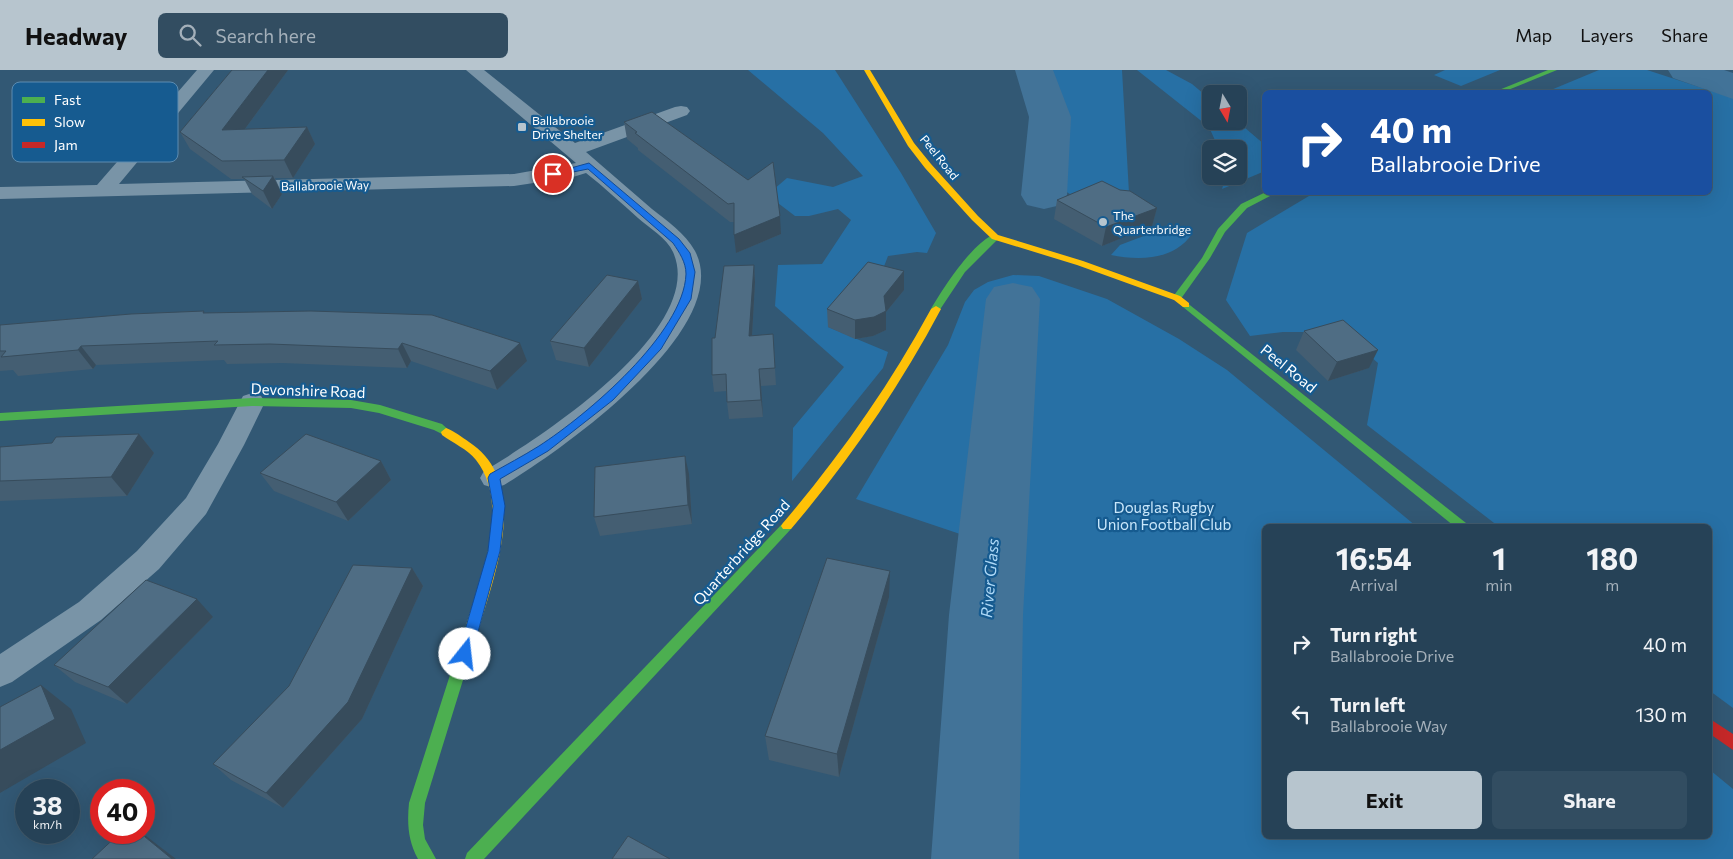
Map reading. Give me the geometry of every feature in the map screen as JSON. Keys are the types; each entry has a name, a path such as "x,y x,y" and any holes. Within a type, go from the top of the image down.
{"main road":[{"name":"Peel Road","path":"867,70 911,144 974,218 995,237 1080,263 1177,298 1460,524"},
{"path":"1503,90 1554,70"},
{"path":"1177,298 1206,258 1220,231 1226,224 1244,206 1268,195"},
{"name":"Quarterbridge Road","path":"473,859 749,568 838,466 883,404 918,344 940,299 958,272 980,248 995,237"},
{"name":"Devonshire Road","path":"0,417 252,402 351,404 380,409 438,427 478,456 494,478 499,506 494,551 460,671 417,803 415,830 420,850 428,859"},
{"path":"1712,727 1733,743"}],"street":[{"path":"178,103 206,70"},
{"path":"474,70 676,241 686,253 691,272 686,299 658,347 609,397 544,448 494,478"},
{"name":"Ballabrooie Way","path":"0,193 514,180 573,171 580,158 681,111"},
{"path":"103,190 127,162"},
{"path":"0,672 90,611 148,560 196,506 231,445 252,402"}],"green space":[{"path":"748,70 835,70 901,173 936,233 927,253 917,252 888,256 883,269 828,327 888,352 883,368 792,481 793,428 844,367 775,306 778,265 822,264 851,220 838,209 809,216 795,216 774,200 773,190 787,178 833,187 863,176 823,133"},
{"path":"1047,70 1122,70 1129,193 1075,197 1055,185 1061,115"},
{"path":"1137,70 1166,70 1192,84 1202,92 1202,121"},
{"path":"1445,70 1500,70 1461,86 1434,75"},
{"path":"1599,70 1647,70 1708,90 1551,90"},
{"path":"1712,91 1733,98 1733,708 1712,692 1712,524 1495,524 1367,425 1378,363 1342,332 1283,332 1250,336 1226,300 1247,233 1311,195 1712,195"},
{"path":"1210,130 1248,130 1262,142 1262,172 1247,179 1247,140 1215,140"},
{"path":"1223,185 1232,185 1222,189"},
{"path":"1185,228 1191,230 1192,234 1185,243 1166,254 1145,258 1111,255 1120,245 1157,231 1165,236"},
{"name":"Douglas Rugby Union Football Club","path":"1013,275 1039,276 1107,299 1179,339 1227,370 1414,524 1262,524 1262,839 1712,839 1712,772 1733,789 1733,859 950,859 1006,615 966,536 856,499 948,345 965,302 974,290 988,282"}],"building":[{"path":"232,70 268,70 222,130 307,127 284,160 222,161 180,132"},
{"path":"652,112 748,180 773,162 780,216 734,235 734,203 728,204 635,133 637,132 624,122"},
{"path":"273,176 263,191 242,177"},
{"path":"1102,181 1120,190 1130,191 1157,208 1106,227 1057,200"},
{"path":"868,262 904,271 884,296 886,311 874,317 855,320 827,309"},
{"path":"754,265 749,336 773,334 775,368 759,369 761,400 727,402 726,374 712,375 712,338 715,338 724,266"},
{"path":"607,275 638,281 584,348 550,341"},
{"path":"204,311 203,313 311,311 432,315 520,343 490,371 402,343 398,349 270,344 214,345 218,341 81,346 78,350 1,357 6,351 0,351 0,325 131,314"},
{"path":"1343,320 1378,350 1337,362 1304,331"},
{"path":"139,434 111,477 0,481 0,447 52,443 56,437"},
{"path":"306,434 381,461 336,502 260,473"},
{"path":"685,456 688,505 594,517 595,467"},
{"path":"827,558 890,571 837,754 765,736"},
{"path":"353,565 412,568 348,702 266,793 213,764 289,686"},
{"path":"146,580 197,599 108,687 54,665"},
{"path":"41,685 55,719 0,750 0,707"},
{"path":"628,836 670,859 612,859"},
{"path":"108,844 154,844 172,859 92,859"}],"waterway":[{"name":"River Glass","path":"1034,70 1050,117 1044,195"},
{"path":"1687,70 1733,87"},
{"name":"River Glass","path":"975,859 986,615 1013,299"}],"traffic: fast":[{"path":"1503,90 1554,70"},
{"path":"1177,298 1206,258 1221,231 1244,206 1268,195"},
{"path":"936,309 948,288 962,270 995,237"},
{"path":"1186,305 1460,524"},
{"path":"0,417 252,402 351,404 380,409 438,427 446,432"},
{"path":"473,859 787,526"},
{"path":"428,859 417,839 417,803 473,625"}],"traffic: slow":[{"path":"867,70 911,144 928,166 975,218 995,237 1080,263 1177,298 1186,305"},
{"path":"787,526 809,501 868,422 904,367 936,309"},
{"path":"446,432 480,457 491,475 497,495 496,539 473,625"}],"traffic: jam":[{"path":"1712,727 1733,743"}],"place":[{"name":"Ballabrooie Drive Shelter","path":"522,127"},
{"name":"The Quarterbridge","path":"1103,222"}],"route":[{"path":"465,654 494,551 499,506 494,478 544,448 609,397 658,347 675,321 686,299 691,272 686,253 676,241 589,166 553,174"}]}
